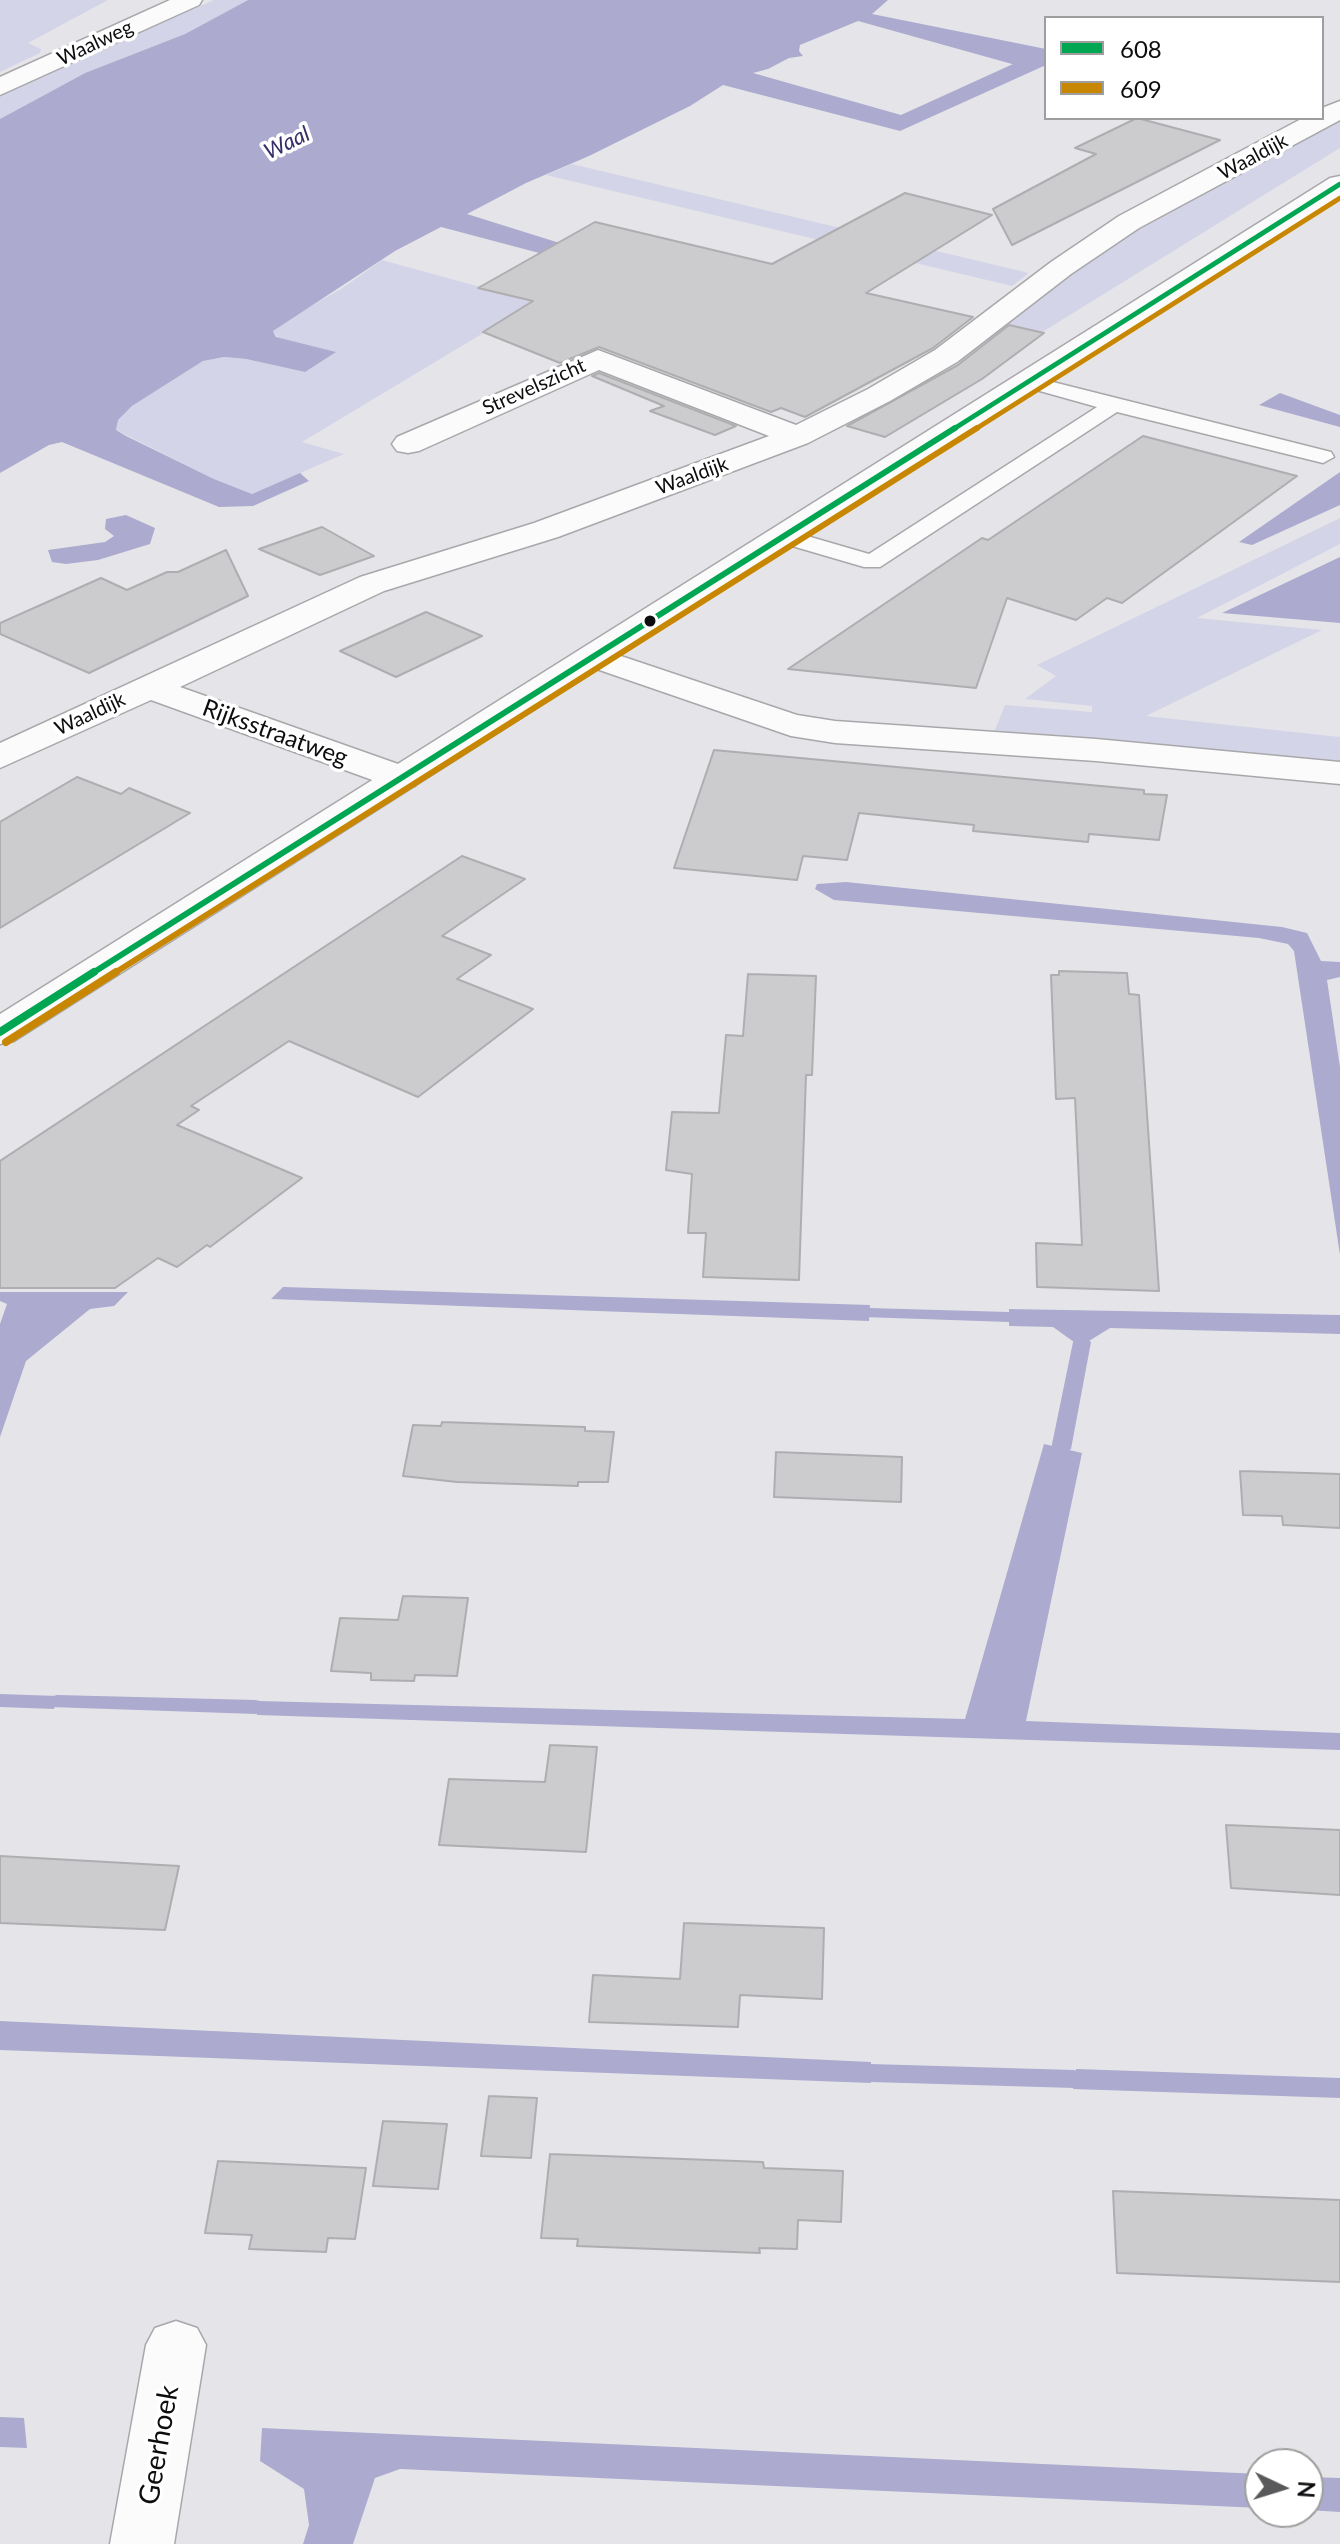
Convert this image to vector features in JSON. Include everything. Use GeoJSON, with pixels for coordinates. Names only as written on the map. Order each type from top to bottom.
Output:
{"type":"FeatureCollection","features":[{"type":"Feature","properties":{"kind":"street","name":"Waalweg"},"geometry":{"type":"LineString","coordinates":[[0,87],[190,0]]}},
{"type":"Feature","properties":{"kind":"street","name":"Waaldijk"},"geometry":{"type":"LineString","coordinates":[[0,757],[372,584],[546,530],[797,436],[879,395],[946,356],[1061,268],[1129,222],[1319,120]]}},
{"type":"Feature","properties":{"kind":"street"},"geometry":{"type":"LineString","coordinates":[[0,1032],[1340,184]]}},
{"type":"Feature","properties":{"kind":"street","name":"Strevelszicht"},"geometry":{"type":"LineString","coordinates":[[408,444],[598,359],[797,436]]}},
{"type":"Feature","properties":{"kind":"street"},"geometry":{"type":"LineString","coordinates":[[594,657],[791,725],[835,732],[1096,750],[1340,773]]}},
{"type":"Feature","properties":{"kind":"street","name":"Rijksstraatweg"},"geometry":{"type":"LineString","coordinates":[[148,687],[402,778]]}},
{"type":"Feature","properties":{"kind":"street","name":"Geerhoek"},"geometry":{"type":"LineString","coordinates":[[142,2544],[176,2345]]}},
{"type":"Feature","properties":{"kind":"lane"},"geometry":{"type":"LineString","coordinates":[[1029,382],[1323,457]]}},
{"type":"Feature","properties":{"kind":"lane"},"geometry":{"type":"LineString","coordinates":[[783,536],[872,562],[1114,405]]}},
{"type":"Feature","properties":{"kind":"shaded area"},"geometry":{"type":"Polygon","coordinates":[[[0,0],[108,0],[28,43],[41,49],[40,53],[0,72],[0,0]]]}},
{"type":"Feature","properties":{"kind":"shaded area"},"geometry":{"type":"Polygon","coordinates":[[[214,0],[248,0],[185,34],[85,73],[0,119],[0,94],[214,0]]]}},
{"type":"Feature","properties":{"kind":"shaded area"},"geometry":{"type":"Polygon","coordinates":[[[1340,114],[1340,148],[981,370],[953,360],[1065,271],[1145,222],[1340,114]]]}},
{"type":"Feature","properties":{"kind":"shaded area"},"geometry":{"type":"Polygon","coordinates":[[[572,164],[1029,273],[1012,286],[546,175],[572,164]]]}},
{"type":"Feature","properties":{"kind":"shaded area"},"geometry":{"type":"Polygon","coordinates":[[[382,260],[535,302],[302,442],[344,454],[252,494],[214,479],[116,430],[118,420],[132,406],[203,361],[224,357],[246,359],[305,372],[273,331],[382,260]]]}},
{"type":"Feature","properties":{"kind":"shaded area"},"geometry":{"type":"Polygon","coordinates":[[[1340,518],[1340,544],[1197,618],[1322,630],[1146,716],[1340,737],[1340,762],[993,735],[1005,705],[1092,712],[1092,706],[1025,699],[1056,676],[1037,665],[1340,518]]]}},
{"type":"Feature","properties":{"kind":"water","name":"Waal"},"geometry":{"type":"Polygon","coordinates":[[[248,0],[888,0],[872,14],[1044,49],[1044,66],[900,131],[723,85],[690,106],[467,214],[700,287],[690,293],[441,227],[395,251],[273,331],[276,337],[336,352],[305,372],[246,359],[224,357],[203,361],[132,406],[118,420],[116,430],[126,436],[252,494],[300,473],[309,481],[253,506],[219,507],[62,442],[49,445],[0,473],[0,119],[85,73],[185,34],[248,0]],[[858,21],[800,45],[799,51],[803,56],[789,58],[753,73],[901,115],[1013,64],[858,21]]]}},
{"type":"Feature","properties":{"kind":"water"},"geometry":{"type":"Polygon","coordinates":[[[1280,393],[1340,415],[1340,427],[1259,405],[1280,393]]]}},
{"type":"Feature","properties":{"kind":"water"},"geometry":{"type":"Polygon","coordinates":[[[1340,472],[1340,505],[1252,545],[1239,542],[1340,472]]]}},
{"type":"Feature","properties":{"kind":"water"},"geometry":{"type":"Polygon","coordinates":[[[126,515],[155,528],[150,544],[98,560],[66,564],[52,562],[48,550],[105,542],[114,536],[105,529],[106,519],[126,515]]]}},
{"type":"Feature","properties":{"kind":"water"},"geometry":{"type":"Polygon","coordinates":[[[1340,557],[1340,623],[1222,613],[1340,557]]]}},
{"type":"Feature","properties":{"kind":"water"},"geometry":{"type":"Polygon","coordinates":[[[846,882],[1282,927],[1307,933],[1321,961],[1340,962],[1340,977],[1327,980],[1340,1067],[1340,1255],[1294,951],[1288,944],[1259,938],[834,900],[815,889],[817,884],[846,882]]]}},
{"type":"Feature","properties":{"kind":"water"},"geometry":{"type":"Polygon","coordinates":[[[283,1287],[870,1305],[869,1321],[271,1299],[283,1287]]]}},
{"type":"Feature","properties":{"kind":"water"},"geometry":{"type":"Polygon","coordinates":[[[0,1292],[128,1292],[114,1306],[90,1309],[26,1361],[0,1437],[0,1324],[7,1304],[0,1301],[0,1292]]]}},
{"type":"Feature","properties":{"kind":"water"},"geometry":{"type":"Polygon","coordinates":[[[1009,1309],[1340,1315],[1340,1334],[1110,1328],[1089,1341],[1074,1342],[1053,1327],[1009,1326],[1009,1309]]]}},
{"type":"Feature","properties":{"kind":"water"},"geometry":{"type":"Polygon","coordinates":[[[1044,1444],[1082,1453],[1026,1721],[1340,1733],[1340,1750],[257,1715],[258,1701],[965,1719],[1044,1444]]]}},
{"type":"Feature","properties":{"kind":"water"},"geometry":{"type":"Polygon","coordinates":[[[0,1694],[58,1696],[54,1709],[0,1707],[0,1694]]]}},
{"type":"Feature","properties":{"kind":"water"},"geometry":{"type":"Polygon","coordinates":[[[0,2021],[871,2062],[871,2083],[0,2050],[0,2021]]]}},
{"type":"Feature","properties":{"kind":"water"},"geometry":{"type":"Polygon","coordinates":[[[1076,2069],[1340,2078],[1340,2098],[1073,2089],[1076,2069]]]}},
{"type":"Feature","properties":{"kind":"water"},"geometry":{"type":"Polygon","coordinates":[[[0,2417],[24,2418],[27,2448],[0,2447],[0,2417]]]}},
{"type":"Feature","properties":{"kind":"water"},"geometry":{"type":"Polygon","coordinates":[[[262,2428],[1244,2473],[1244,2507],[400,2469],[375,2478],[353,2544],[303,2544],[309,2525],[304,2489],[260,2461],[262,2428]]]}},
{"type":"Feature","properties":{"kind":"water"},"geometry":{"type":"Polygon","coordinates":[[[1324,2478],[1340,2478],[1340,2512],[1324,2511],[1324,2478]]]}},
{"type":"Feature","properties":{"kind":"building"},"geometry":{"type":"Polygon","coordinates":[[[1133,120],[1145,120],[1220,140],[1012,245],[993,209],[1096,154],[1075,148],[1133,120]]]}},
{"type":"Feature","properties":{"kind":"building"},"geometry":{"type":"Polygon","coordinates":[[[905,193],[992,215],[866,293],[973,317],[933,348],[805,417],[781,408],[771,412],[599,347],[560,363],[483,332],[533,301],[478,288],[595,222],[772,264],[905,193]]]}},
{"type":"Feature","properties":{"kind":"building"},"geometry":{"type":"Polygon","coordinates":[[[1009,325],[1044,333],[982,379],[885,437],[847,426],[958,365],[1009,325]]]}},
{"type":"Feature","properties":{"kind":"building"},"geometry":{"type":"Polygon","coordinates":[[[599,373],[736,426],[715,435],[650,411],[664,406],[592,376],[599,373]]]}},
{"type":"Feature","properties":{"kind":"building"},"geometry":{"type":"Polygon","coordinates":[[[1143,436],[1297,476],[1122,603],[1107,598],[1076,620],[1007,598],[976,688],[788,669],[982,538],[988,540],[1143,436]]]}},
{"type":"Feature","properties":{"kind":"building"},"geometry":{"type":"Polygon","coordinates":[[[322,527],[374,556],[320,575],[259,549],[322,527]]]}},
{"type":"Feature","properties":{"kind":"building"},"geometry":{"type":"Polygon","coordinates":[[[226,550],[248,596],[89,673],[0,634],[0,623],[101,578],[127,590],[167,572],[178,572],[226,550]]]}},
{"type":"Feature","properties":{"kind":"building"},"geometry":{"type":"Polygon","coordinates":[[[426,612],[482,636],[396,677],[340,651],[426,612]]]}},
{"type":"Feature","properties":{"kind":"building"},"geometry":{"type":"Polygon","coordinates":[[[714,750],[1144,790],[1144,794],[1167,795],[1159,840],[1089,834],[1088,842],[973,831],[974,825],[859,813],[847,860],[803,856],[797,880],[674,868],[714,750]]]}},
{"type":"Feature","properties":{"kind":"building"},"geometry":{"type":"Polygon","coordinates":[[[77,777],[121,794],[129,788],[190,813],[0,928],[0,822],[77,777]]]}},
{"type":"Feature","properties":{"kind":"building"},"geometry":{"type":"Polygon","coordinates":[[[462,856],[525,879],[442,936],[491,955],[457,979],[533,1009],[418,1097],[289,1041],[191,1106],[199,1110],[177,1125],[302,1178],[210,1247],[207,1245],[177,1267],[158,1258],[115,1288],[0,1288],[0,1161],[462,856]]]}},
{"type":"Feature","properties":{"kind":"building"},"geometry":{"type":"Polygon","coordinates":[[[1059,971],[1127,973],[1129,994],[1139,995],[1159,1291],[1037,1287],[1036,1243],[1082,1245],[1075,1098],[1056,1099],[1051,975],[1059,975],[1059,971]]]}},
{"type":"Feature","properties":{"kind":"building"},"geometry":{"type":"Polygon","coordinates":[[[748,974],[816,976],[812,1075],[806,1075],[799,1280],[703,1277],[706,1233],[688,1233],[692,1174],[666,1170],[672,1112],[719,1113],[726,1035],[743,1036],[748,974]]]}},
{"type":"Feature","properties":{"kind":"building"},"geometry":{"type":"Polygon","coordinates":[[[442,1422],[585,1427],[585,1431],[614,1432],[608,1482],[578,1482],[578,1486],[457,1482],[403,1476],[413,1425],[441,1426],[442,1422]]]}},
{"type":"Feature","properties":{"kind":"building"},"geometry":{"type":"Polygon","coordinates":[[[776,1452],[902,1457],[901,1502],[774,1497],[776,1452]]]}},
{"type":"Feature","properties":{"kind":"building"},"geometry":{"type":"Polygon","coordinates":[[[1240,1471],[1340,1474],[1340,1528],[1283,1525],[1282,1516],[1243,1515],[1240,1471]]]}},
{"type":"Feature","properties":{"kind":"building"},"geometry":{"type":"Polygon","coordinates":[[[403,1596],[468,1598],[457,1676],[415,1675],[414,1681],[371,1680],[371,1673],[331,1671],[340,1618],[398,1620],[403,1596]]]}},
{"type":"Feature","properties":{"kind":"building"},"geometry":{"type":"Polygon","coordinates":[[[550,1745],[597,1747],[586,1852],[439,1845],[449,1779],[545,1782],[550,1745]]]}},
{"type":"Feature","properties":{"kind":"building"},"geometry":{"type":"Polygon","coordinates":[[[1226,1825],[1340,1830],[1340,1895],[1231,1888],[1226,1825]]]}},
{"type":"Feature","properties":{"kind":"building"},"geometry":{"type":"Polygon","coordinates":[[[0,1856],[179,1866],[165,1930],[0,1923],[0,1856]]]}},
{"type":"Feature","properties":{"kind":"building"},"geometry":{"type":"Polygon","coordinates":[[[684,1923],[824,1928],[822,1999],[740,1995],[738,2027],[589,2022],[593,1975],[680,1979],[684,1923]]]}},
{"type":"Feature","properties":{"kind":"building"},"geometry":{"type":"Polygon","coordinates":[[[489,2096],[537,2098],[531,2158],[481,2156],[489,2096]]]}},
{"type":"Feature","properties":{"kind":"building"},"geometry":{"type":"Polygon","coordinates":[[[383,2121],[447,2124],[438,2189],[373,2186],[383,2121]]]}},
{"type":"Feature","properties":{"kind":"building"},"geometry":{"type":"Polygon","coordinates":[[[550,2154],[763,2162],[764,2168],[843,2171],[841,2222],[798,2220],[797,2249],[759,2248],[760,2253],[577,2246],[578,2239],[541,2238],[550,2154]]]}},
{"type":"Feature","properties":{"kind":"building"},"geometry":{"type":"Polygon","coordinates":[[[218,2161],[366,2168],[355,2239],[328,2238],[326,2252],[249,2249],[252,2235],[205,2233],[218,2161]]]}},
{"type":"Feature","properties":{"kind":"building"},"geometry":{"type":"Polygon","coordinates":[[[1113,2191],[1340,2200],[1340,2282],[1117,2273],[1113,2191]]]}},
{"type":"Feature","properties":{"kind":"waterway"},"geometry":{"type":"LineString","coordinates":[[869,1313],[1009,1317]]}},
{"type":"Feature","properties":{"kind":"waterway"},"geometry":{"type":"LineString","coordinates":[[1061,1449],[1082,1342]]}},
{"type":"Feature","properties":{"kind":"waterway"},"geometry":{"type":"LineString","coordinates":[[57,1702],[256,1707]]}},
{"type":"Feature","properties":{"kind":"waterway"},"geometry":{"type":"LineString","coordinates":[[871,2073],[1074,2079]]}},
{"type":"Feature","properties":{"kind":"transit line","name":"608"},"geometry":{"type":"LineString","coordinates":[[0,1032],[1340,184]]}},
{"type":"Feature","properties":{"kind":"transit line","name":"609"},"geometry":{"type":"LineString","coordinates":[[6,1042],[1340,198]]}}]}
